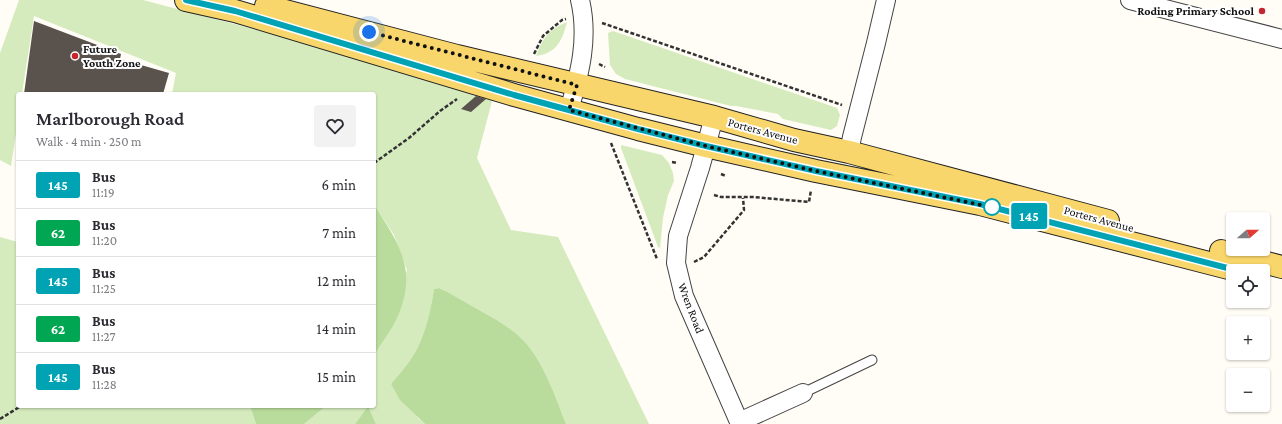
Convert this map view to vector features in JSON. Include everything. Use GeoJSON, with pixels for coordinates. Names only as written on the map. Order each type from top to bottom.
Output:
{"type":"FeatureCollection","features":[{"type":"Feature","properties":{"kind":"main road","name":"Porters Avenue"},"geometry":{"type":"LineString","coordinates":[[186,0],[235,11],[499,90],[706,146],[816,171],[980,204],[1226,267]]}},
{"type":"Feature","properties":{"kind":"main road","name":"Porters Avenue"},"geometry":{"type":"LineString","coordinates":[[242,0],[281,5],[457,56],[714,117],[794,140],[849,152],[1282,267]]}},
{"type":"Feature","properties":{"kind":"main road"},"geometry":{"type":"LineString","coordinates":[[1270,279],[1282,282]]}},
{"type":"Feature","properties":{"kind":"street"},"geometry":{"type":"LineString","coordinates":[[569,110],[577,85],[584,47],[584,17],[580,0]]}},
{"type":"Feature","properties":{"kind":"street"},"geometry":{"type":"LineString","coordinates":[[849,152],[886,0]]}},
{"type":"Feature","properties":{"kind":"street"},"geometry":{"type":"LineString","coordinates":[[1130,0],[1282,40]]}},
{"type":"Feature","properties":{"kind":"street","name":"Wren Road"},"geometry":{"type":"LineString","coordinates":[[714,117],[678,236],[676,263],[684,296],[740,423]]}},
{"type":"Feature","properties":{"kind":"street"},"geometry":{"type":"LineString","coordinates":[[740,423],[803,393]]}},
{"type":"Feature","properties":{"kind":"lane"},"geometry":{"type":"LineString","coordinates":[[803,393],[872,360]]}},
{"type":"Feature","properties":{"kind":"path"},"geometry":{"type":"LineString","coordinates":[[532,58],[543,36],[562,20],[570,18]]}},
{"type":"Feature","properties":{"kind":"path"},"geometry":{"type":"LineString","coordinates":[[602,23],[848,107]]}},
{"type":"Feature","properties":{"kind":"path"},"geometry":{"type":"LineString","coordinates":[[599,64],[605,66]]}},
{"type":"Feature","properties":{"kind":"path"},"geometry":{"type":"LineString","coordinates":[[376,163],[409,138],[440,111],[459,97]]}},
{"type":"Feature","properties":{"kind":"path"},"geometry":{"type":"LineString","coordinates":[[610,138],[658,261],[688,265],[704,257],[744,210],[743,198]]}},
{"type":"Feature","properties":{"kind":"path"},"geometry":{"type":"LineString","coordinates":[[672,162],[677,163]]}},
{"type":"Feature","properties":{"kind":"path"},"geometry":{"type":"LineString","coordinates":[[721,174],[726,176]]}},
{"type":"Feature","properties":{"kind":"path"},"geometry":{"type":"LineString","coordinates":[[714,195],[721,197],[753,197],[809,202],[812,186]]}},
{"type":"Feature","properties":{"kind":"path"},"geometry":{"type":"LineString","coordinates":[[0,419],[17,408]]}},
{"type":"Feature","properties":{"kind":"green space"},"geometry":{"type":"Polygon","coordinates":[[[19,0],[143,0],[374,61],[492,101],[477,158],[511,230],[558,237],[649,424],[566,424],[543,369],[537,358],[523,340],[499,321],[439,288],[434,289],[428,320],[417,349],[391,384],[419,419],[425,424],[376,424],[369,408],[376,408],[376,351],[407,270],[394,235],[376,208],[376,92],[172,92],[176,73],[34,16],[22,92],[16,92],[16,133],[11,166],[0,160],[0,53],[19,0]]]}},
{"type":"Feature","properties":{"kind":"green space"},"geometry":{"type":"Polygon","coordinates":[[[567,22],[558,45],[549,52],[536,56],[547,35],[555,28],[567,22]]]}},
{"type":"Feature","properties":{"kind":"green space"},"geometry":{"type":"Polygon","coordinates":[[[613,31],[837,108],[840,115],[837,126],[831,130],[783,119],[778,114],[731,106],[625,79],[616,74],[610,65],[608,33],[613,31]]]}},
{"type":"Feature","properties":{"kind":"green space"},"geometry":{"type":"Polygon","coordinates":[[[621,145],[662,155],[669,163],[673,173],[674,181],[668,195],[663,218],[660,248],[658,247],[621,145]]]}},
{"type":"Feature","properties":{"kind":"green space"},"geometry":{"type":"Polygon","coordinates":[[[376,208],[399,248],[404,261],[406,275],[406,289],[402,305],[393,326],[376,352],[376,208]]]}},
{"type":"Feature","properties":{"kind":"green space"},"geometry":{"type":"Polygon","coordinates":[[[0,237],[16,241],[16,408],[251,408],[256,424],[0,424],[0,237]]]}},
{"type":"Feature","properties":{"kind":"green space"},"geometry":{"type":"Polygon","coordinates":[[[439,288],[499,321],[523,340],[537,358],[543,369],[566,424],[425,424],[400,400],[391,384],[417,349],[428,320],[434,289],[439,288]]]}},
{"type":"Feature","properties":{"kind":"green space"},"geometry":{"type":"Polygon","coordinates":[[[251,408],[324,408],[304,424],[256,424],[251,408]]]}},
{"type":"Feature","properties":{"kind":"green space"},"geometry":{"type":"Polygon","coordinates":[[[324,408],[367,408],[355,424],[304,424],[324,408]]]}},
{"type":"Feature","properties":{"kind":"green space"},"geometry":{"type":"Polygon","coordinates":[[[367,408],[369,408],[376,424],[355,424],[367,408]]]}},
{"type":"Feature","properties":{"kind":"building","name":"Future Youth Zone"},"geometry":{"type":"Polygon","coordinates":[[[34,21],[121,54],[120,59],[169,73],[164,92],[24,92],[34,21]]]}},
{"type":"Feature","properties":{"kind":"building"},"geometry":{"type":"Polygon","coordinates":[[[476,96],[486,99],[471,112],[461,109],[476,96]]]}},
{"type":"Feature","properties":{"kind":"bus line","name":"145"},"geometry":{"type":"LineString","coordinates":[[186,0],[235,11],[514,95],[638,129],[816,171],[980,204],[1226,268]]}},
{"type":"Feature","properties":{"kind":"place","name":"Roding Primary School"},"geometry":{"type":"Point","coordinates":[1262,11]}},
{"type":"Feature","properties":{"kind":"place","name":"Future Youth Zone"},"geometry":{"type":"Point","coordinates":[75,56]}},
{"type":"Feature","properties":{"kind":"route"},"geometry":{"type":"LineString","coordinates":[[369,32],[457,56],[577,85],[569,110],[706,146],[816,171],[996,208],[992,207]]}}]}
